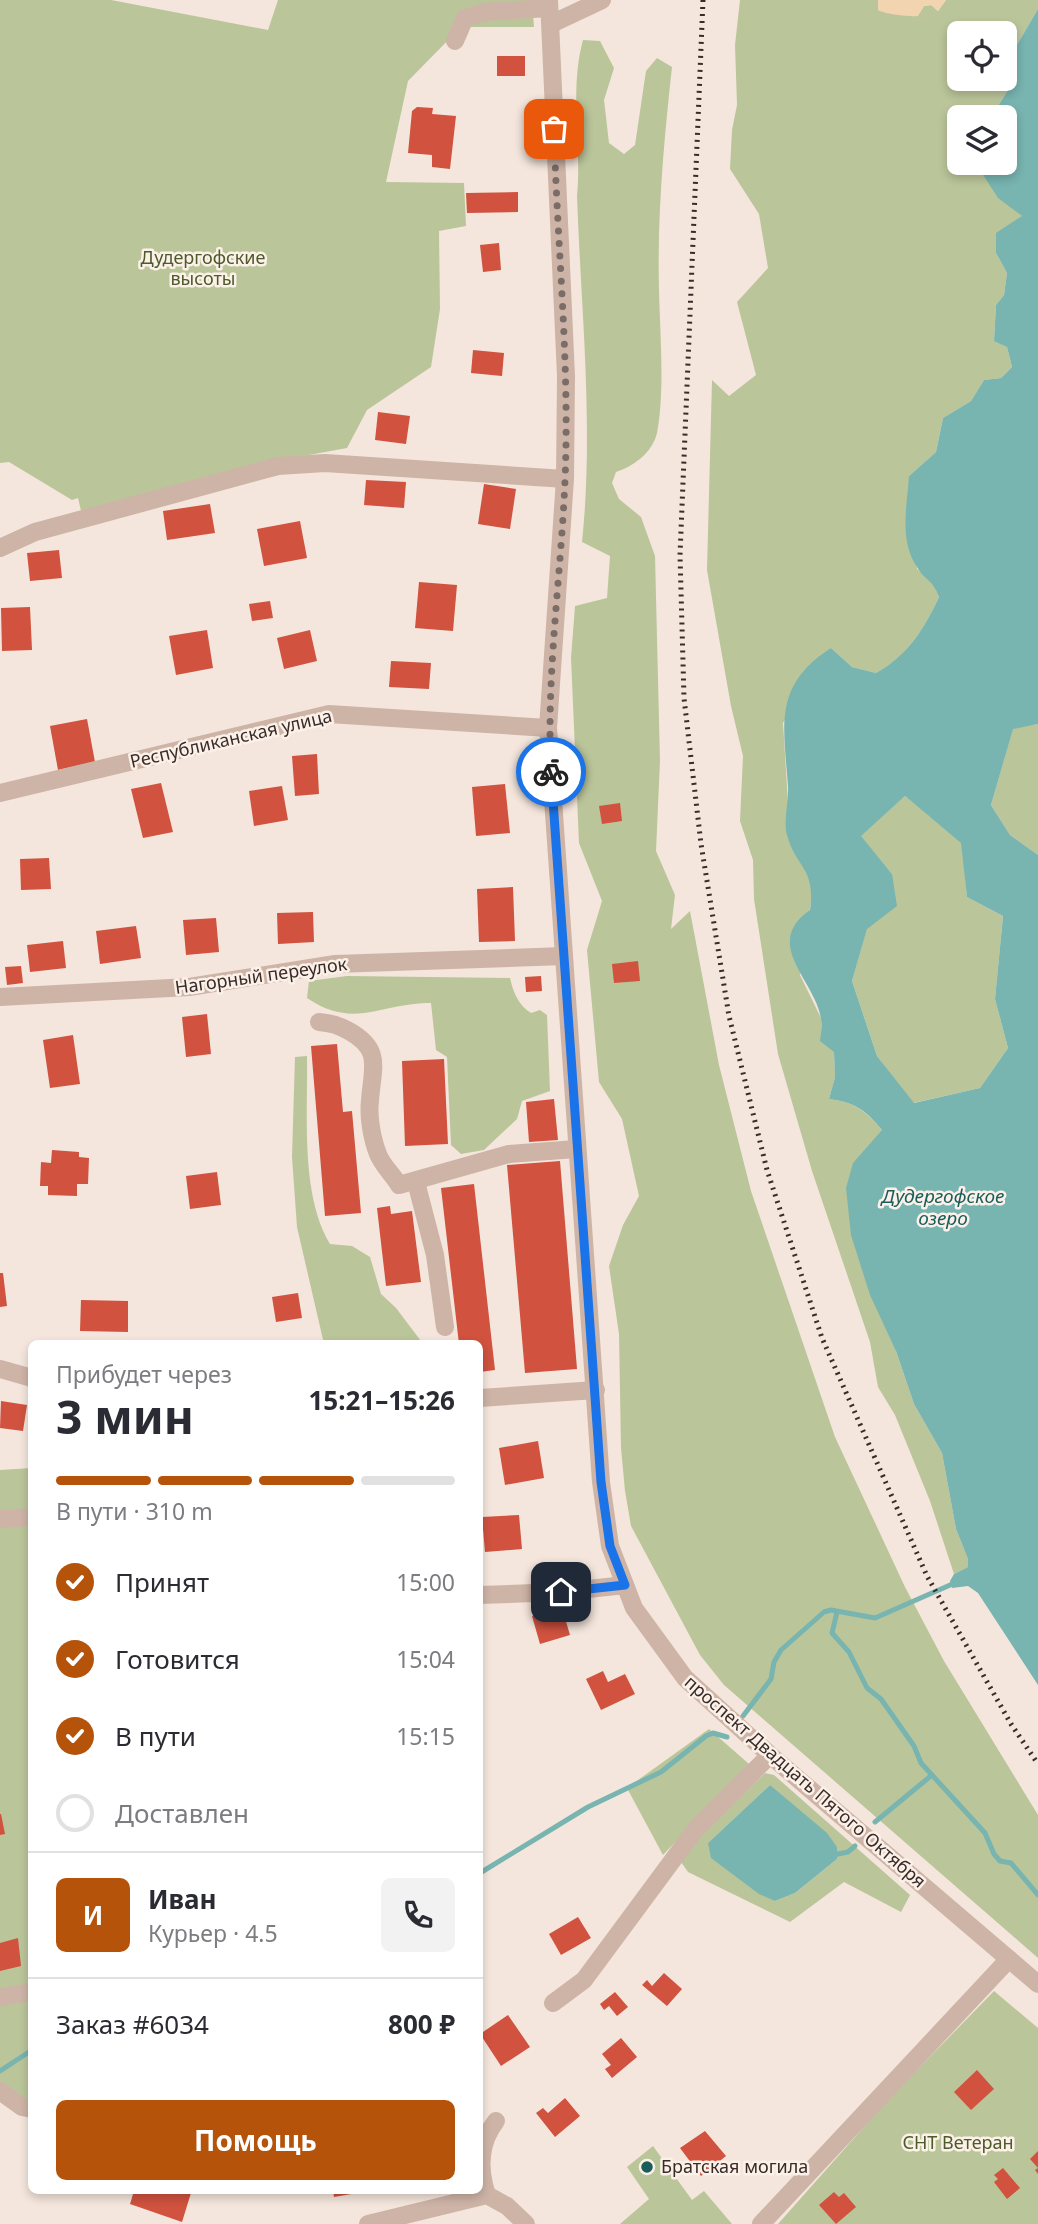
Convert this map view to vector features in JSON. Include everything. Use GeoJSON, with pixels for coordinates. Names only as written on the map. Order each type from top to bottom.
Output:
{"type":"FeatureCollection","features":[{"type":"Feature","properties":{"kind":"street"},"geometry":{"type":"LineString","coordinates":[[455,41],[465,18],[485,12],[550,11],[602,0]]}},
{"type":"Feature","properties":{"kind":"street","name":"проспект Двадцать Пятого Октября"},"geometry":{"type":"LineString","coordinates":[[550,11],[566,376],[565,479],[548,728],[601,1482],[610,1546],[634,1608],[685,1678],[770,1755],[1038,1984]]}},
{"type":"Feature","properties":{"kind":"street"},"geometry":{"type":"LineString","coordinates":[[0,548],[35,532],[278,466],[325,463],[565,479]]}},
{"type":"Feature","properties":{"kind":"street","name":"Республиканская улица"},"geometry":{"type":"LineString","coordinates":[[0,793],[329,713],[548,728]]}},
{"type":"Feature","properties":{"kind":"street","name":"Нагорный переулок"},"geometry":{"type":"LineString","coordinates":[[0,997],[189,988],[335,964],[564,957]]}},
{"type":"Feature","properties":{"kind":"street"},"geometry":{"type":"LineString","coordinates":[[319,1022],[333,1023],[365,1040],[372,1054],[374,1071],[369,1103],[378,1156],[400,1185],[509,1154],[576,1149]]}},
{"type":"Feature","properties":{"kind":"street"},"geometry":{"type":"LineString","coordinates":[[416,1182],[435,1255],[446,1327]]}},
{"type":"Feature","properties":{"kind":"street"},"geometry":{"type":"LineString","coordinates":[[0,1369],[28,1377]]}},
{"type":"Feature","properties":{"kind":"street"},"geometry":{"type":"LineString","coordinates":[[483,1398],[596,1390]]}},
{"type":"Feature","properties":{"kind":"street"},"geometry":{"type":"LineString","coordinates":[[0,1519],[28,1517]]}},
{"type":"Feature","properties":{"kind":"street"},"geometry":{"type":"LineString","coordinates":[[483,1594],[561,1592],[625,1585]]}},
{"type":"Feature","properties":{"kind":"street"},"geometry":{"type":"LineString","coordinates":[[553,2003],[584,1980],[695,1830],[770,1755]]}},
{"type":"Feature","properties":{"kind":"street"},"geometry":{"type":"LineString","coordinates":[[761,2224],[1009,1959]]}},
{"type":"Feature","properties":{"kind":"street"},"geometry":{"type":"LineString","coordinates":[[0,1997],[28,1993]]}},
{"type":"Feature","properties":{"kind":"street"},"geometry":{"type":"LineString","coordinates":[[0,2091],[22,2107],[28,2108]]}},
{"type":"Feature","properties":{"kind":"street"},"geometry":{"type":"LineString","coordinates":[[483,2146],[485,2135],[496,2121]]}},
{"type":"Feature","properties":{"kind":"street"},"geometry":{"type":"LineString","coordinates":[[483,2170],[487,2195]]}},
{"type":"Feature","properties":{"kind":"street"},"geometry":{"type":"LineString","coordinates":[[368,2224],[487,2195],[507,2206],[526,2224]]}},
{"type":"Feature","properties":{"kind":"green space","name":"Дудергофские высоты"},"geometry":{"type":"Polygon","coordinates":[[[0,0],[111,0],[268,30],[278,0],[532,0],[534,27],[461,27],[408,81],[386,182],[464,183],[466,226],[439,231],[440,309],[431,367],[367,410],[347,448],[271,462],[82,515],[78,498],[72,500],[9,462],[0,463],[0,0]]]}},
{"type":"Feature","properties":{"kind":"green space"},"geometry":{"type":"Polygon","coordinates":[[[740,0],[878,0],[878,10],[918,15],[924,6],[931,5],[938,11],[946,0],[1038,0],[1038,9],[1017,45],[1017,21],[947,21],[947,91],[1007,91],[999,105],[947,105],[947,175],[985,175],[1022,216],[996,253],[1007,273],[1004,295],[996,305],[994,340],[1007,347],[1012,367],[1001,378],[984,380],[971,401],[943,418],[936,452],[909,476],[917,569],[932,580],[939,597],[914,640],[897,658],[876,673],[852,667],[831,648],[783,723],[788,802],[802,863],[813,888],[800,975],[821,1018],[821,1041],[834,1051],[835,1077],[829,1099],[859,1108],[882,1130],[896,1351],[914,1404],[942,1453],[956,1529],[968,1559],[968,1567],[954,1574],[930,1501],[895,1415],[878,1387],[870,1342],[812,1171],[778,1054],[754,899],[753,860],[740,821],[743,756],[731,706],[707,570],[712,380],[729,396],[756,375],[737,302],[768,268],[759,214],[730,169],[732,130],[737,105],[735,45],[740,0]]]}},
{"type":"Feature","properties":{"kind":"green space"},"geometry":{"type":"Polygon","coordinates":[[[583,40],[600,41],[614,68],[604,100],[609,143],[624,154],[635,145],[646,71],[657,58],[672,67],[660,206],[661,399],[657,433],[647,453],[616,472],[612,483],[619,499],[641,517],[655,556],[660,761],[656,851],[675,895],[671,929],[690,911],[719,1065],[751,1191],[835,1437],[905,1587],[944,1661],[1038,1815],[1038,1958],[724,1685],[700,1655],[631,1526],[621,1448],[619,1334],[609,1266],[623,1225],[639,1196],[622,1119],[599,1082],[587,950],[602,901],[579,843],[571,658],[575,606],[607,598],[610,556],[582,542],[587,413],[577,196],[576,98],[583,40]]]}},
{"type":"Feature","properties":{"kind":"green space"},"geometry":{"type":"Polygon","coordinates":[[[1038,724],[1038,855],[1010,835],[991,805],[1013,728],[1038,724]]]}},
{"type":"Feature","properties":{"kind":"green space"},"geometry":{"type":"Polygon","coordinates":[[[905,796],[962,843],[967,897],[1003,916],[995,999],[1008,1048],[980,1088],[913,1103],[877,1056],[852,981],[867,928],[892,874],[860,836],[905,796]]]}},
{"type":"Feature","properties":{"kind":"green space"},"geometry":{"type":"Polygon","coordinates":[[[347,976],[510,978],[523,1007],[531,1013],[540,1010],[547,1015],[550,1091],[522,1101],[517,1119],[484,1150],[461,1154],[451,1145],[447,1057],[436,1050],[431,1003],[353,1014],[324,1007],[307,998],[309,981],[347,976]]]}},
{"type":"Feature","properties":{"kind":"green space"},"geometry":{"type":"Polygon","coordinates":[[[307,1056],[308,1153],[314,1202],[320,1224],[330,1244],[352,1246],[370,1257],[381,1294],[396,1308],[420,1340],[323,1340],[297,1227],[292,1157],[295,1057],[307,1056]]]}},
{"type":"Feature","properties":{"kind":"green space"},"geometry":{"type":"Polygon","coordinates":[[[28,1468],[28,2110],[0,2096],[0,1470],[28,1468]]]}},
{"type":"Feature","properties":{"kind":"green space"},"geometry":{"type":"Polygon","coordinates":[[[709,1729],[749,1764],[663,1855],[627,1788],[709,1729]]]}},
{"type":"Feature","properties":{"kind":"green space"},"geometry":{"type":"Polygon","coordinates":[[[765,1773],[774,1775],[910,1895],[901,1912],[844,1882],[790,1922],[688,1872],[681,1862],[702,1833],[765,1773]],[[770,1785],[708,1843],[775,1901],[795,1893],[837,1859],[837,1847],[770,1785]]]}},
{"type":"Feature","properties":{"kind":"green space","name":"СНТ Ветеран"},"geometry":{"type":"Polygon","coordinates":[[[994,1991],[1038,2028],[1038,2224],[778,2224],[886,2102],[994,1991]]]}},
{"type":"Feature","properties":{"kind":"green space"},"geometry":{"type":"Polygon","coordinates":[[[653,2146],[692,2200],[704,2191],[732,2224],[620,2224],[649,2199],[627,2167],[653,2146]]]}},
{"type":"Feature","properties":{"kind":"sand"},"geometry":{"type":"Polygon","coordinates":[[[878,0],[946,0],[938,11],[931,5],[924,6],[918,16],[915,16],[878,10],[878,0]]]}},
{"type":"Feature","properties":{"kind":"water","name":"Дудергофское озеро"},"geometry":{"type":"Polygon","coordinates":[[[1038,9],[1038,724],[1013,729],[991,805],[1010,835],[1038,855],[1038,1685],[978,1593],[968,1586],[952,1588],[950,1581],[954,1574],[968,1567],[968,1559],[956,1529],[942,1453],[914,1404],[896,1351],[870,1295],[851,1235],[846,1188],[853,1163],[882,1130],[859,1108],[829,1099],[835,1077],[834,1052],[820,1041],[821,1022],[817,1005],[795,963],[791,949],[790,936],[796,923],[810,910],[811,896],[808,877],[791,846],[786,824],[788,793],[784,726],[790,693],[812,662],[831,648],[852,667],[876,673],[897,658],[921,630],[939,597],[934,586],[917,567],[908,546],[906,523],[909,476],[936,452],[943,418],[971,401],[984,380],[1001,378],[1012,367],[1007,347],[994,341],[996,305],[1004,295],[1007,273],[996,253],[996,233],[1022,216],[998,198],[983,175],[1017,175],[1017,105],[999,105],[1007,91],[1017,91],[1017,45],[1038,9]],[[905,796],[861,836],[892,874],[897,906],[867,929],[852,981],[877,1056],[914,1103],[980,1088],[1008,1048],[995,999],[1003,916],[967,897],[961,843],[905,796]]]}},
{"type":"Feature","properties":{"kind":"water"},"geometry":{"type":"Polygon","coordinates":[[[770,1785],[827,1833],[837,1847],[837,1859],[795,1893],[775,1901],[759,1894],[711,1858],[708,1843],[770,1785]]]}},
{"type":"Feature","properties":{"kind":"building"},"geometry":{"type":"Polygon","coordinates":[[[497,56],[525,56],[525,76],[497,76],[497,56]]]}},
{"type":"Feature","properties":{"kind":"building"},"geometry":{"type":"Polygon","coordinates":[[[417,107],[433,108],[432,114],[456,116],[450,169],[432,167],[432,155],[408,153],[412,111],[417,107]]]}},
{"type":"Feature","properties":{"kind":"building"},"geometry":{"type":"Polygon","coordinates":[[[518,192],[518,212],[467,213],[466,193],[518,192]]]}},
{"type":"Feature","properties":{"kind":"building"},"geometry":{"type":"Polygon","coordinates":[[[499,243],[501,270],[483,272],[480,245],[499,243]]]}},
{"type":"Feature","properties":{"kind":"building"},"geometry":{"type":"Polygon","coordinates":[[[473,350],[504,353],[502,376],[471,373],[473,350]]]}},
{"type":"Feature","properties":{"kind":"building"},"geometry":{"type":"Polygon","coordinates":[[[378,412],[410,416],[406,444],[375,440],[378,412]]]}},
{"type":"Feature","properties":{"kind":"building"},"geometry":{"type":"Polygon","coordinates":[[[366,480],[406,482],[404,508],[364,505],[366,480]]]}},
{"type":"Feature","properties":{"kind":"building"},"geometry":{"type":"Polygon","coordinates":[[[484,484],[516,489],[510,529],[478,524],[484,484]]]}},
{"type":"Feature","properties":{"kind":"building"},"geometry":{"type":"Polygon","coordinates":[[[210,504],[215,533],[167,540],[163,511],[210,504]]]}},
{"type":"Feature","properties":{"kind":"building"},"geometry":{"type":"Polygon","coordinates":[[[300,521],[307,558],[264,566],[257,529],[300,521]]]}},
{"type":"Feature","properties":{"kind":"building"},"geometry":{"type":"Polygon","coordinates":[[[59,550],[62,578],[30,581],[27,553],[59,550]]]}},
{"type":"Feature","properties":{"kind":"building"},"geometry":{"type":"Polygon","coordinates":[[[419,582],[457,585],[453,631],[415,628],[419,582]]]}},
{"type":"Feature","properties":{"kind":"building"},"geometry":{"type":"Polygon","coordinates":[[[270,601],[273,618],[252,621],[249,604],[270,601]]]}},
{"type":"Feature","properties":{"kind":"building"},"geometry":{"type":"Polygon","coordinates":[[[30,607],[32,650],[2,651],[1,608],[30,607]]]}},
{"type":"Feature","properties":{"kind":"building"},"geometry":{"type":"Polygon","coordinates":[[[207,630],[213,668],[176,675],[169,636],[207,630]]]}},
{"type":"Feature","properties":{"kind":"building"},"geometry":{"type":"Polygon","coordinates":[[[310,630],[317,661],[284,669],[277,638],[310,630]]]}},
{"type":"Feature","properties":{"kind":"building"},"geometry":{"type":"Polygon","coordinates":[[[391,661],[431,663],[429,689],[389,687],[391,661]]]}},
{"type":"Feature","properties":{"kind":"building"},"geometry":{"type":"Polygon","coordinates":[[[87,719],[95,762],[58,770],[50,726],[87,719]]]}},
{"type":"Feature","properties":{"kind":"building"},"geometry":{"type":"Polygon","coordinates":[[[317,754],[319,794],[295,796],[292,756],[317,754]]]}},
{"type":"Feature","properties":{"kind":"building"},"geometry":{"type":"Polygon","coordinates":[[[161,783],[173,832],[143,838],[131,789],[161,783]]]}},
{"type":"Feature","properties":{"kind":"building"},"geometry":{"type":"Polygon","coordinates":[[[505,784],[510,833],[476,836],[472,787],[505,784]]]}},
{"type":"Feature","properties":{"kind":"building"},"geometry":{"type":"Polygon","coordinates":[[[282,786],[288,820],[254,826],[249,791],[282,786]]]}},
{"type":"Feature","properties":{"kind":"building"},"geometry":{"type":"Polygon","coordinates":[[[620,803],[622,821],[602,824],[599,806],[620,803]]]}},
{"type":"Feature","properties":{"kind":"building"},"geometry":{"type":"Polygon","coordinates":[[[49,858],[51,889],[21,890],[20,859],[49,858]]]}},
{"type":"Feature","properties":{"kind":"building"},"geometry":{"type":"Polygon","coordinates":[[[513,887],[515,941],[479,942],[477,889],[513,887]]]}},
{"type":"Feature","properties":{"kind":"building"},"geometry":{"type":"Polygon","coordinates":[[[313,912],[314,942],[278,944],[277,913],[313,912]]]}},
{"type":"Feature","properties":{"kind":"building"},"geometry":{"type":"Polygon","coordinates":[[[216,918],[219,952],[186,955],[183,920],[216,918]]]}},
{"type":"Feature","properties":{"kind":"building"},"geometry":{"type":"Polygon","coordinates":[[[136,926],[141,958],[100,964],[96,931],[136,926]]]}},
{"type":"Feature","properties":{"kind":"building"},"geometry":{"type":"Polygon","coordinates":[[[63,941],[66,968],[30,972],[27,945],[63,941]]]}},
{"type":"Feature","properties":{"kind":"building"},"geometry":{"type":"Polygon","coordinates":[[[638,961],[640,981],[614,983],[612,964],[638,961]]]}},
{"type":"Feature","properties":{"kind":"building"},"geometry":{"type":"Polygon","coordinates":[[[21,966],[23,983],[7,985],[5,967],[21,966]]]}},
{"type":"Feature","properties":{"kind":"building"},"geometry":{"type":"Polygon","coordinates":[[[541,976],[542,991],[526,992],[525,977],[541,976]]]}},
{"type":"Feature","properties":{"kind":"building"},"geometry":{"type":"Polygon","coordinates":[[[207,1014],[211,1054],[186,1057],[182,1017],[207,1014]]]}},
{"type":"Feature","properties":{"kind":"building"},"geometry":{"type":"Polygon","coordinates":[[[73,1035],[80,1084],[50,1088],[43,1040],[73,1035]]]}},
{"type":"Feature","properties":{"kind":"building"},"geometry":{"type":"Polygon","coordinates":[[[337,1044],[343,1112],[352,1111],[361,1213],[325,1216],[311,1046],[337,1044]]]}},
{"type":"Feature","properties":{"kind":"building"},"geometry":{"type":"Polygon","coordinates":[[[444,1059],[448,1144],[405,1146],[402,1061],[444,1059]]]}},
{"type":"Feature","properties":{"kind":"building"},"geometry":{"type":"Polygon","coordinates":[[[554,1099],[558,1140],[529,1142],[526,1102],[554,1099]]]}},
{"type":"Feature","properties":{"kind":"building"},"geometry":{"type":"Polygon","coordinates":[[[52,1150],[79,1152],[79,1157],[89,1158],[88,1184],[77,1184],[77,1196],[48,1195],[48,1186],[40,1186],[41,1162],[51,1163],[52,1150]]]}},
{"type":"Feature","properties":{"kind":"building"},"geometry":{"type":"Polygon","coordinates":[[[560,1161],[577,1369],[525,1373],[507,1165],[560,1161]]]}},
{"type":"Feature","properties":{"kind":"building"},"geometry":{"type":"Polygon","coordinates":[[[217,1172],[221,1205],[190,1209],[186,1176],[217,1172]]]}},
{"type":"Feature","properties":{"kind":"building"},"geometry":{"type":"Polygon","coordinates":[[[474,1184],[495,1370],[483,1372],[483,1340],[459,1340],[441,1188],[474,1184]]]}},
{"type":"Feature","properties":{"kind":"building"},"geometry":{"type":"Polygon","coordinates":[[[390,1206],[391,1214],[412,1211],[421,1282],[386,1286],[377,1208],[390,1206]]]}},
{"type":"Feature","properties":{"kind":"building"},"geometry":{"type":"Polygon","coordinates":[[[0,1273],[3,1273],[7,1306],[0,1307],[0,1273]]]}},
{"type":"Feature","properties":{"kind":"building"},"geometry":{"type":"Polygon","coordinates":[[[298,1293],[302,1318],[276,1322],[272,1297],[298,1293]]]}},
{"type":"Feature","properties":{"kind":"building"},"geometry":{"type":"Polygon","coordinates":[[[81,1300],[128,1301],[128,1332],[80,1331],[81,1300]]]}},
{"type":"Feature","properties":{"kind":"building"},"geometry":{"type":"Polygon","coordinates":[[[1,1401],[27,1405],[23,1431],[0,1428],[1,1401]]]}},
{"type":"Feature","properties":{"kind":"building"},"geometry":{"type":"Polygon","coordinates":[[[538,1441],[544,1478],[505,1485],[499,1448],[538,1441]]]}},
{"type":"Feature","properties":{"kind":"building"},"geometry":{"type":"Polygon","coordinates":[[[519,1515],[522,1549],[485,1552],[483,1517],[519,1515]]]}},
{"type":"Feature","properties":{"kind":"building"},"geometry":{"type":"Polygon","coordinates":[[[562,1608],[570,1635],[540,1644],[532,1616],[562,1608]]]}},
{"type":"Feature","properties":{"kind":"building"},"geometry":{"type":"Polygon","coordinates":[[[603,1671],[608,1682],[625,1674],[635,1694],[601,1710],[586,1679],[603,1671]]]}},
{"type":"Feature","properties":{"kind":"building"},"geometry":{"type":"Polygon","coordinates":[[[0,1814],[5,1834],[0,1835],[0,1814]]]}},
{"type":"Feature","properties":{"kind":"building"},"geometry":{"type":"Polygon","coordinates":[[[578,1917],[591,1938],[561,1955],[549,1934],[578,1917]]]}},
{"type":"Feature","properties":{"kind":"building"},"geometry":{"type":"Polygon","coordinates":[[[18,1938],[21,1966],[0,1971],[0,1943],[18,1938]]]}},
{"type":"Feature","properties":{"kind":"building"},"geometry":{"type":"Polygon","coordinates":[[[664,1973],[682,1989],[667,2006],[642,1985],[647,1980],[652,1986],[664,1973]]]}},
{"type":"Feature","properties":{"kind":"building"},"geometry":{"type":"Polygon","coordinates":[[[615,1992],[628,2007],[617,2016],[609,2006],[604,2010],[600,2004],[615,1992]]]}},
{"type":"Feature","properties":{"kind":"building"},"geometry":{"type":"Polygon","coordinates":[[[508,2015],[530,2047],[501,2066],[483,2039],[483,2032],[508,2015]]]}},
{"type":"Feature","properties":{"kind":"building"},"geometry":{"type":"Polygon","coordinates":[[[621,2038],[637,2057],[612,2078],[605,2069],[611,2065],[602,2054],[621,2038]]]}},
{"type":"Feature","properties":{"kind":"building"},"geometry":{"type":"Polygon","coordinates":[[[977,2070],[994,2089],[971,2110],[954,2092],[977,2070]]]}},
{"type":"Feature","properties":{"kind":"building"},"geometry":{"type":"Polygon","coordinates":[[[565,2098],[580,2116],[555,2137],[536,2113],[543,2108],[548,2113],[565,2098]]]}},
{"type":"Feature","properties":{"kind":"building"},"geometry":{"type":"Polygon","coordinates":[[[705,2131],[726,2156],[701,2176],[680,2148],[705,2131]]]}},
{"type":"Feature","properties":{"kind":"building"},"geometry":{"type":"Polygon","coordinates":[[[1038,2151],[1038,2168],[1030,2159],[1038,2151]]]}},
{"type":"Feature","properties":{"kind":"building"},"geometry":{"type":"Polygon","coordinates":[[[1003,2168],[1020,2188],[1007,2199],[994,2182],[998,2179],[994,2175],[1003,2168]]]}},
{"type":"Feature","properties":{"kind":"building"},"geometry":{"type":"Polygon","coordinates":[[[834,2192],[839,2197],[844,2193],[856,2207],[836,2224],[819,2205],[834,2192]]]}},
{"type":"Feature","properties":{"kind":"building"},"geometry":{"type":"Polygon","coordinates":[[[133,2194],[191,2194],[182,2222],[130,2204],[133,2194]]]}},
{"type":"Feature","properties":{"kind":"waterway"},"geometry":{"type":"LineString","coordinates":[[743,1716],[771,1679],[774,1662],[781,1650],[824,1612],[831,1610],[875,1618],[957,1582]]}},
{"type":"Feature","properties":{"kind":"waterway"},"geometry":{"type":"LineString","coordinates":[[837,1612],[832,1633],[849,1652],[867,1688],[881,1699],[914,1746],[921,1763],[985,1833],[994,1854],[1000,1861],[1011,1863],[1038,1895]]}},
{"type":"Feature","properties":{"kind":"waterway"},"geometry":{"type":"LineString","coordinates":[[483,1871],[588,1807],[661,1772],[706,1736],[713,1733],[727,1737]]}},
{"type":"Feature","properties":{"kind":"waterway"},"geometry":{"type":"LineString","coordinates":[[875,1822],[932,1775]]}},
{"type":"Feature","properties":{"kind":"waterway"},"geometry":{"type":"LineString","coordinates":[[833,1855],[848,1852],[855,1846]]}},
{"type":"Feature","properties":{"kind":"waterway"},"geometry":{"type":"LineString","coordinates":[[0,2071],[28,2053]]}},
{"type":"Feature","properties":{"kind":"railway"},"geometry":{"type":"LineString","coordinates":[[703,0],[680,555],[684,698],[701,844],[729,1016],[767,1170],[822,1338],[927,1576],[1011,1724],[1038,1764]]}},
{"type":"Feature","properties":{"kind":"way so far"},"geometry":{"type":"LineString","coordinates":[[551,772],[548,728],[565,479],[566,376],[556,214],[554,129]]}},
{"type":"Feature","properties":{"kind":"place","name":"Братская могила"},"geometry":{"type":"Point","coordinates":[647,2167]}},
{"type":"Feature","properties":{"kind":"route"},"geometry":{"type":"LineString","coordinates":[[551,772],[601,1482],[610,1546],[625,1585],[561,1592]]}}]}
